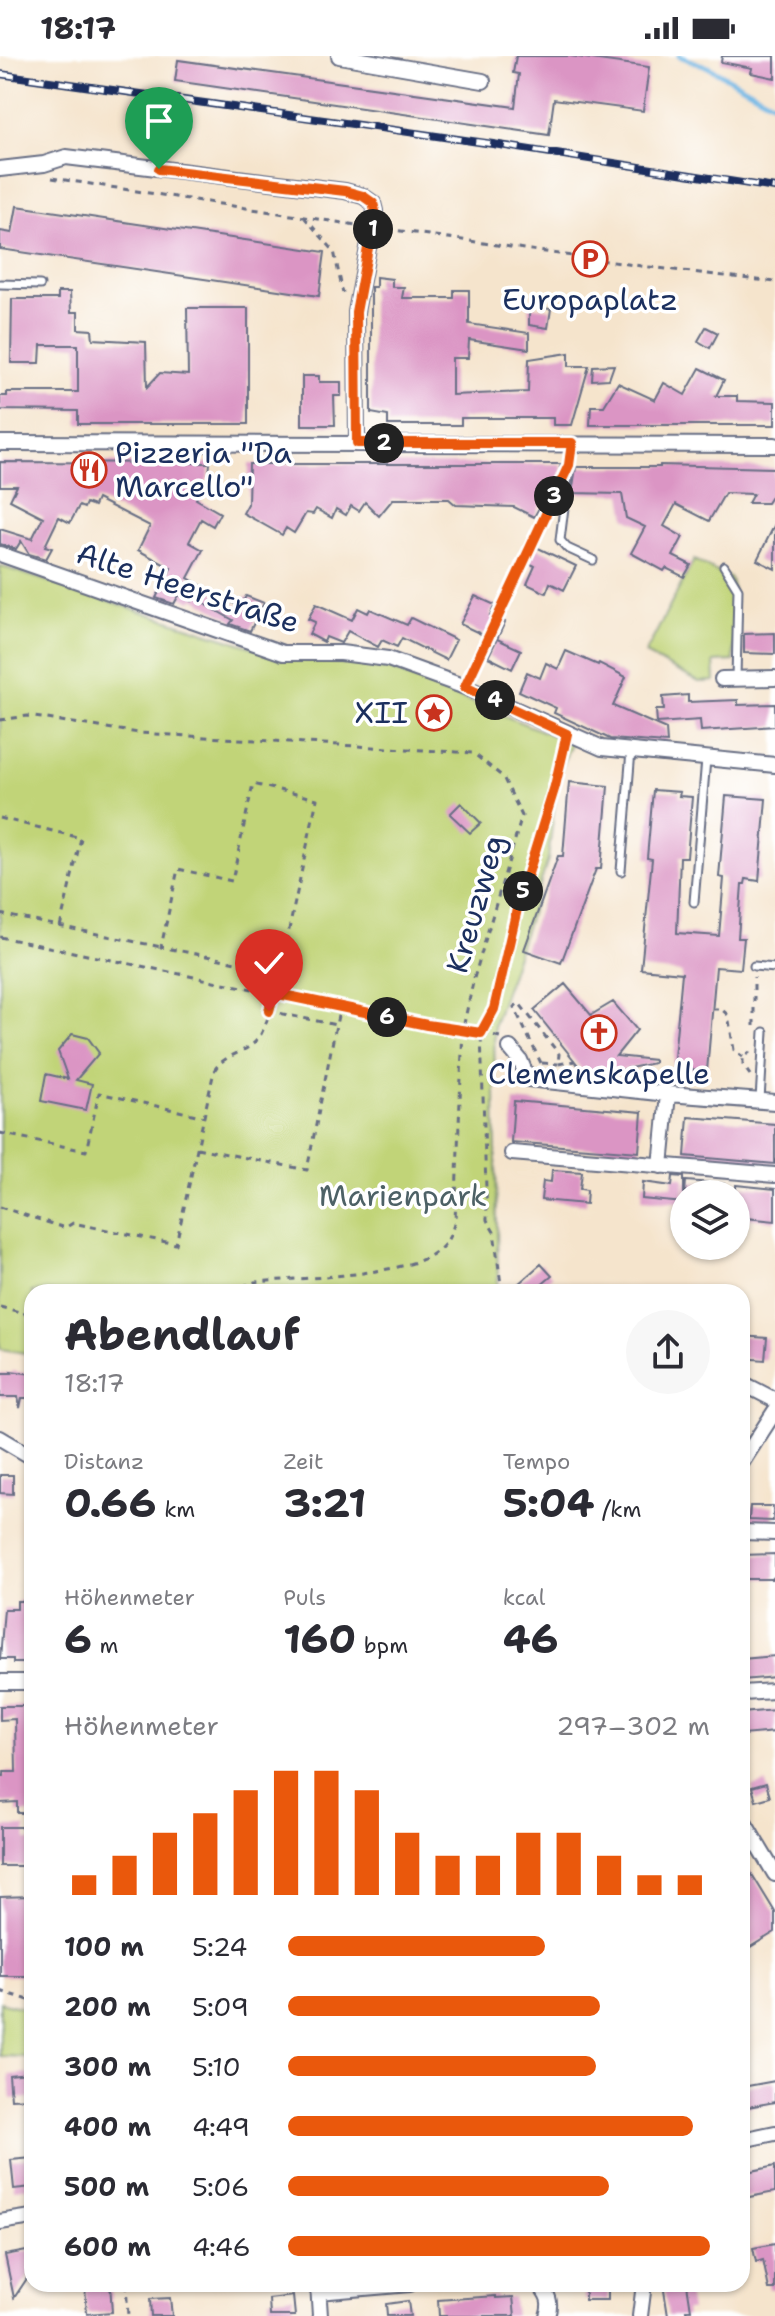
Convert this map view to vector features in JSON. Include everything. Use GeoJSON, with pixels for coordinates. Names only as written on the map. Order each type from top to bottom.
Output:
{"type":"FeatureCollection","features":[{"type":"Feature","properties":{"kind":"street"},"geometry":{"type":"LineString","coordinates":[[339,56],[483,81]]}},
{"type":"Feature","properties":{"kind":"street"},"geometry":{"type":"LineString","coordinates":[[0,169],[44,164],[66,157],[345,191],[363,196],[373,203],[375,211],[369,253],[362,271],[356,312],[357,443]]}},
{"type":"Feature","properties":{"kind":"street"},"geometry":{"type":"LineString","coordinates":[[0,443],[775,445]]}},
{"type":"Feature","properties":{"kind":"street","name":"Alte Heerstraße"},"geometry":{"type":"LineString","coordinates":[[0,554],[283,653],[341,653],[388,659],[465,687],[602,748],[775,765]]}},
{"type":"Feature","properties":{"kind":"street"},"geometry":{"type":"LineString","coordinates":[[729,679],[775,678]]}},
{"type":"Feature","properties":{"kind":"street"},"geometry":{"type":"LineString","coordinates":[[510,1048],[520,1060],[528,1079],[668,1094],[762,1100]]}},
{"type":"Feature","properties":{"kind":"street"},"geometry":{"type":"LineString","coordinates":[[661,1166],[668,1094]]}},
{"type":"Feature","properties":{"kind":"street"},"geometry":{"type":"LineString","coordinates":[[512,1153],[775,1175]]}},
{"type":"Feature","properties":{"kind":"street"},"geometry":{"type":"LineString","coordinates":[[750,1387],[775,1400]]}},
{"type":"Feature","properties":{"kind":"street"},"geometry":{"type":"LineString","coordinates":[[750,1450],[775,1411]]}},
{"type":"Feature","properties":{"kind":"street"},"geometry":{"type":"LineString","coordinates":[[0,1438],[24,1452]]}},
{"type":"Feature","properties":{"kind":"street"},"geometry":{"type":"LineString","coordinates":[[750,1532],[775,1533]]}},
{"type":"Feature","properties":{"kind":"street"},"geometry":{"type":"LineString","coordinates":[[0,1682],[24,1682]]}},
{"type":"Feature","properties":{"kind":"street"},"geometry":{"type":"LineString","coordinates":[[750,1693],[775,1691]]}},
{"type":"Feature","properties":{"kind":"street"},"geometry":{"type":"LineString","coordinates":[[750,1835],[775,1874]]}},
{"type":"Feature","properties":{"kind":"street"},"geometry":{"type":"LineString","coordinates":[[750,2138],[775,2133]]}},
{"type":"Feature","properties":{"kind":"street"},"geometry":{"type":"LineString","coordinates":[[0,2222],[24,2218]]}},
{"type":"Feature","properties":{"kind":"street"},"geometry":{"type":"LineString","coordinates":[[318,2292],[320,2316]]}},
{"type":"Feature","properties":{"kind":"street"},"geometry":{"type":"LineString","coordinates":[[545,2292],[550,2307],[547,2316]]}},
{"type":"Feature","properties":{"kind":"street"},"geometry":{"type":"LineString","coordinates":[[640,2316],[643,2292]]}},
{"type":"Feature","properties":{"kind":"lane"},"geometry":{"type":"LineString","coordinates":[[0,284],[40,285]]}},
{"type":"Feature","properties":{"kind":"lane"},"geometry":{"type":"LineString","coordinates":[[572,443],[560,540],[567,548],[593,560]]}},
{"type":"Feature","properties":{"kind":"lane"},"geometry":{"type":"LineString","coordinates":[[724,566],[738,589],[729,679]]}},
{"type":"Feature","properties":{"kind":"lane"},"geometry":{"type":"LineString","coordinates":[[621,871],[631,751]]}},
{"type":"Feature","properties":{"kind":"lane"},"geometry":{"type":"LineString","coordinates":[[694,902],[706,759]]}},
{"type":"Feature","properties":{"kind":"lane"},"geometry":{"type":"LineString","coordinates":[[754,966],[775,968]]}},
{"type":"Feature","properties":{"kind":"lane"},"geometry":{"type":"LineString","coordinates":[[762,1100],[764,1032]]}},
{"type":"Feature","properties":{"kind":"path"},"geometry":{"type":"LineString","coordinates":[[44,164],[52,179],[641,266],[775,282]]}},
{"type":"Feature","properties":{"kind":"path"},"geometry":{"type":"LineString","coordinates":[[304,217],[334,251],[346,306],[356,312]]}},
{"type":"Feature","properties":{"kind":"path"},"geometry":{"type":"LineString","coordinates":[[465,687],[555,494]]}},
{"type":"Feature","properties":{"kind":"path","name":"Kreuzweg"},"geometry":{"type":"LineString","coordinates":[[0,720],[28,716],[139,733],[473,753],[503,777],[522,816],[474,978],[463,1028],[455,1221],[449,1239],[435,1253],[400,1268],[249,1284]]}},
{"type":"Feature","properties":{"kind":"path"},"geometry":{"type":"LineString","coordinates":[[501,1284],[494,1232],[487,1220],[481,1033],[494,1009],[517,909],[555,786],[567,734]]}},
{"type":"Feature","properties":{"kind":"path"},"geometry":{"type":"LineString","coordinates":[[0,1207],[65,1228],[73,1223],[176,1244],[216,1067],[254,1044],[261,1035],[269,1011],[317,799],[253,784],[232,881],[178,869],[161,947]]}},
{"type":"Feature","properties":{"kind":"path"},"geometry":{"type":"LineString","coordinates":[[0,818],[81,838],[60,927]]}},
{"type":"Feature","properties":{"kind":"path"},"geometry":{"type":"LineString","coordinates":[[0,914],[280,971]]}},
{"type":"Feature","properties":{"kind":"path"},"geometry":{"type":"LineString","coordinates":[[0,937],[427,1025],[463,1028],[503,1038],[510,1048]]}},
{"type":"Feature","properties":{"kind":"path"},"geometry":{"type":"LineString","coordinates":[[752,1038],[754,966]]}},
{"type":"Feature","properties":{"kind":"path"},"geometry":{"type":"LineString","coordinates":[[558,1064],[559,1054],[519,1003],[514,1007],[541,1063],[558,1064],[575,1061]]}},
{"type":"Feature","properties":{"kind":"path"},"geometry":{"type":"LineString","coordinates":[[197,1148],[307,1170],[340,1007]]}},
{"type":"Feature","properties":{"kind":"path"},"geometry":{"type":"LineString","coordinates":[[712,1009],[721,1009],[728,1015],[734,1050],[743,1057]]}},
{"type":"Feature","properties":{"kind":"path"},"geometry":{"type":"LineString","coordinates":[[269,1011],[336,1025]]}},
{"type":"Feature","properties":{"kind":"path"},"geometry":{"type":"LineString","coordinates":[[743,1057],[751,1052]]}},
{"type":"Feature","properties":{"kind":"path"},"geometry":{"type":"LineString","coordinates":[[743,1057],[743,1065],[762,1100]]}},
{"type":"Feature","properties":{"kind":"path"},"geometry":{"type":"LineString","coordinates":[[0,1133],[86,1151],[99,1093],[205,1117]]}},
{"type":"Feature","properties":{"kind":"path"},"geometry":{"type":"LineString","coordinates":[[0,1307],[24,1313]]}},
{"type":"Feature","properties":{"kind":"path"},"geometry":{"type":"LineString","coordinates":[[0,1991],[24,1998]]}},
{"type":"Feature","properties":{"kind":"path"},"geometry":{"type":"LineString","coordinates":[[126,2292],[128,2316]]}},
{"type":"Feature","properties":{"kind":"green space"},"geometry":{"type":"Polygon","coordinates":[[[694,560],[731,579],[733,589],[734,661],[714,662],[715,681],[699,682],[645,654],[694,560]]]}},
{"type":"Feature","properties":{"kind":"green space","name":"Marienpark"},"geometry":{"type":"Polygon","coordinates":[[[0,566],[283,657],[388,668],[571,743],[558,776],[548,860],[494,1025],[498,1284],[24,1284],[24,1353],[0,1349],[0,566]]]}},
{"type":"Feature","properties":{"kind":"green space"},"geometry":{"type":"Polygon","coordinates":[[[0,2002],[24,2008],[24,2057],[0,2056],[0,2002]]]}},
{"type":"Feature","properties":{"kind":"building"},"geometry":{"type":"Polygon","coordinates":[[[516,56],[570,56],[649,67],[643,111],[554,99],[549,135],[175,81],[178,60],[515,107],[519,74],[513,73],[516,56]]]}},
{"type":"Feature","properties":{"kind":"building"},"geometry":{"type":"Polygon","coordinates":[[[722,56],[775,56],[775,78],[751,73],[752,68],[721,62],[722,56]]]}},
{"type":"Feature","properties":{"kind":"building"},"geometry":{"type":"Polygon","coordinates":[[[17,206],[325,252],[319,296],[0,249],[0,231],[12,233],[17,206]]]}},
{"type":"Feature","properties":{"kind":"building"},"geometry":{"type":"Polygon","coordinates":[[[376,277],[392,279],[392,287],[404,287],[402,298],[454,298],[454,290],[469,290],[469,324],[529,333],[529,349],[469,340],[468,358],[452,358],[452,395],[528,392],[529,359],[569,353],[569,366],[589,366],[572,425],[553,425],[553,418],[461,418],[461,425],[388,425],[388,416],[371,413],[371,287],[376,287],[376,277]]]}},
{"type":"Feature","properties":{"kind":"building"},"geometry":{"type":"Polygon","coordinates":[[[58,292],[70,292],[71,312],[78,312],[78,329],[92,330],[93,339],[146,342],[147,387],[160,373],[188,375],[187,308],[248,308],[248,424],[78,424],[78,411],[0,410],[0,396],[7,396],[7,392],[78,392],[78,345],[41,345],[40,363],[11,363],[12,299],[58,299],[58,292]]]}},
{"type":"Feature","properties":{"kind":"building"},"geometry":{"type":"Polygon","coordinates":[[[529,306],[551,309],[548,328],[529,325],[529,306]]]}},
{"type":"Feature","properties":{"kind":"building"},"geometry":{"type":"Polygon","coordinates":[[[706,327],[718,333],[710,348],[698,341],[706,327]]]}},
{"type":"Feature","properties":{"kind":"building"},"geometry":{"type":"Polygon","coordinates":[[[614,365],[609,379],[592,380],[593,366],[614,365]]]}},
{"type":"Feature","properties":{"kind":"building"},"geometry":{"type":"Polygon","coordinates":[[[700,368],[724,380],[716,396],[737,396],[737,401],[775,402],[775,425],[590,425],[591,406],[604,406],[618,383],[655,400],[664,383],[685,395],[700,368]]]}},
{"type":"Feature","properties":{"kind":"building"},"geometry":{"type":"Polygon","coordinates":[[[302,376],[319,376],[319,382],[341,382],[341,396],[334,396],[335,425],[302,425],[302,376]]]}},
{"type":"Feature","properties":{"kind":"building"},"geometry":{"type":"Polygon","coordinates":[[[0,462],[210,463],[209,476],[196,499],[220,513],[213,526],[201,519],[189,542],[203,550],[188,578],[240,607],[246,596],[264,603],[250,631],[230,624],[233,620],[194,598],[192,601],[179,595],[174,604],[156,598],[171,568],[138,550],[150,526],[97,499],[94,506],[86,503],[84,508],[79,506],[70,523],[59,517],[45,546],[52,548],[46,559],[29,554],[21,541],[16,549],[0,544],[0,529],[32,539],[43,517],[10,500],[17,486],[0,486],[0,462]]]}},
{"type":"Feature","properties":{"kind":"building"},"geometry":{"type":"Polygon","coordinates":[[[249,464],[561,464],[562,467],[560,484],[552,485],[534,517],[514,507],[456,505],[449,499],[393,499],[379,516],[365,502],[359,511],[351,506],[346,515],[336,509],[332,518],[316,509],[313,514],[306,513],[294,533],[286,528],[282,535],[243,513],[248,504],[249,464]]]}},
{"type":"Feature","properties":{"kind":"building"},"geometry":{"type":"Polygon","coordinates":[[[660,465],[774,468],[774,492],[767,503],[748,503],[753,494],[725,493],[709,521],[676,504],[664,526],[683,537],[673,556],[691,565],[684,577],[666,568],[664,571],[631,553],[645,527],[626,518],[622,494],[572,493],[576,467],[660,465]]]}},
{"type":"Feature","properties":{"kind":"building"},"geometry":{"type":"Polygon","coordinates":[[[775,524],[775,569],[757,560],[775,524]]]}},
{"type":"Feature","properties":{"kind":"building"},"geometry":{"type":"Polygon","coordinates":[[[534,546],[576,566],[564,590],[550,583],[546,593],[527,584],[535,566],[527,562],[534,546]]]}},
{"type":"Feature","properties":{"kind":"building"},"geometry":{"type":"Polygon","coordinates":[[[475,596],[495,605],[490,615],[505,622],[497,639],[521,650],[512,669],[488,657],[496,641],[460,624],[475,596]]]}},
{"type":"Feature","properties":{"kind":"building"},"geometry":{"type":"Polygon","coordinates":[[[316,604],[352,620],[358,608],[368,613],[370,609],[407,625],[411,618],[456,640],[446,660],[402,638],[397,647],[382,640],[378,647],[348,631],[341,643],[326,637],[324,642],[309,634],[315,622],[308,619],[316,604]]]}},
{"type":"Feature","properties":{"kind":"building"},"geometry":{"type":"Polygon","coordinates":[[[775,633],[775,654],[744,653],[744,634],[775,633]]]}},
{"type":"Feature","properties":{"kind":"building"},"geometry":{"type":"Polygon","coordinates":[[[566,651],[626,677],[613,706],[666,729],[667,743],[610,739],[554,713],[556,708],[519,691],[527,672],[540,678],[546,663],[558,669],[566,651]]]}},
{"type":"Feature","properties":{"kind":"building"},"geometry":{"type":"Polygon","coordinates":[[[688,695],[688,702],[738,700],[738,705],[775,704],[775,726],[701,731],[700,720],[657,723],[656,710],[664,710],[663,697],[688,695]]]}},
{"type":"Feature","properties":{"kind":"building"},"geometry":{"type":"Polygon","coordinates":[[[569,782],[608,786],[601,869],[596,869],[561,963],[524,950],[558,856],[563,856],[569,782]]]}},
{"type":"Feature","properties":{"kind":"building"},"geometry":{"type":"Polygon","coordinates":[[[653,790],[680,792],[679,796],[692,797],[687,857],[680,857],[677,933],[719,936],[724,878],[719,877],[726,796],[766,799],[759,881],[746,879],[742,884],[738,938],[744,938],[741,969],[716,967],[707,1071],[673,1068],[682,973],[641,969],[652,859],[647,858],[653,790]]]}},
{"type":"Feature","properties":{"kind":"building"},"geometry":{"type":"Polygon","coordinates":[[[461,803],[481,823],[470,833],[450,814],[461,803]]]}},
{"type":"Feature","properties":{"kind":"building","name":"Clemenskapelle"},"geometry":{"type":"Polygon","coordinates":[[[565,984],[591,1015],[613,1002],[637,1030],[616,1056],[654,1060],[654,1063],[586,1075],[534,1010],[565,984]]]}},
{"type":"Feature","properties":{"kind":"building"},"geometry":{"type":"Polygon","coordinates":[[[72,1034],[88,1038],[99,1053],[76,1080],[92,1084],[86,1110],[41,1101],[46,1074],[68,1079],[58,1051],[72,1034]]]}},
{"type":"Feature","properties":{"kind":"building"},"geometry":{"type":"Polygon","coordinates":[[[514,1101],[642,1112],[639,1152],[511,1142],[514,1101]]]}},
{"type":"Feature","properties":{"kind":"building"},"geometry":{"type":"Polygon","coordinates":[[[688,1117],[775,1124],[775,1164],[685,1156],[688,1117]]]}},
{"type":"Feature","properties":{"kind":"building"},"geometry":{"type":"Polygon","coordinates":[[[552,1170],[582,1172],[580,1189],[587,1190],[586,1204],[541,1200],[543,1181],[551,1182],[552,1170]]]}},
{"type":"Feature","properties":{"kind":"building"},"geometry":{"type":"Polygon","coordinates":[[[643,1182],[670,1186],[670,1202],[642,1199],[643,1182]]]}},
{"type":"Feature","properties":{"kind":"building"},"geometry":{"type":"Polygon","coordinates":[[[750,1186],[775,1189],[775,1221],[750,1218],[750,1186]]]}},
{"type":"Feature","properties":{"kind":"building"},"geometry":{"type":"Polygon","coordinates":[[[541,1264],[552,1276],[542,1284],[518,1284],[541,1264]]]}},
{"type":"Feature","properties":{"kind":"building"},"geometry":{"type":"Polygon","coordinates":[[[750,1337],[767,1338],[765,1360],[750,1359],[750,1337]]]}},
{"type":"Feature","properties":{"kind":"building"},"geometry":{"type":"Polygon","coordinates":[[[0,1373],[24,1373],[24,1398],[20,1408],[18,1397],[0,1397],[0,1373]]]}},
{"type":"Feature","properties":{"kind":"building"},"geometry":{"type":"Polygon","coordinates":[[[0,1475],[13,1475],[13,1494],[0,1493],[0,1475]]]}},
{"type":"Feature","properties":{"kind":"building"},"geometry":{"type":"Polygon","coordinates":[[[750,1506],[773,1506],[773,1521],[750,1520],[750,1506]]]}},
{"type":"Feature","properties":{"kind":"building"},"geometry":{"type":"Polygon","coordinates":[[[775,1554],[775,1576],[772,1579],[750,1579],[750,1555],[775,1554]]]}},
{"type":"Feature","properties":{"kind":"building"},"geometry":{"type":"Polygon","coordinates":[[[17,1601],[24,1601],[24,1663],[0,1659],[4,1609],[17,1609],[17,1601]]]}},
{"type":"Feature","properties":{"kind":"building"},"geometry":{"type":"Polygon","coordinates":[[[775,1656],[775,1677],[750,1679],[750,1658],[775,1656]]]}},
{"type":"Feature","properties":{"kind":"building"},"geometry":{"type":"Polygon","coordinates":[[[0,1706],[24,1706],[24,1813],[17,1813],[17,1802],[0,1803],[0,1776],[4,1776],[4,1772],[16,1772],[15,1719],[0,1720],[0,1706]]]}},
{"type":"Feature","properties":{"kind":"building"},"geometry":{"type":"Polygon","coordinates":[[[775,1710],[775,1732],[750,1734],[750,1712],[775,1710]]]}},
{"type":"Feature","properties":{"kind":"building"},"geometry":{"type":"Polygon","coordinates":[[[766,1783],[770,1797],[756,1801],[752,1787],[766,1783]]]}},
{"type":"Feature","properties":{"kind":"building"},"geometry":{"type":"Polygon","coordinates":[[[0,1827],[24,1827],[24,1866],[0,1866],[0,1827]]]}},
{"type":"Feature","properties":{"kind":"building"},"geometry":{"type":"Polygon","coordinates":[[[750,1871],[775,1912],[775,1932],[750,1947],[750,1871]]]}},
{"type":"Feature","properties":{"kind":"building"},"geometry":{"type":"Polygon","coordinates":[[[24,1896],[24,1976],[0,1976],[0,1897],[24,1896]]]}},
{"type":"Feature","properties":{"kind":"building"},"geometry":{"type":"Polygon","coordinates":[[[24,2073],[24,2098],[11,2099],[9,2075],[24,2073]]]}},
{"type":"Feature","properties":{"kind":"building"},"geometry":{"type":"Polygon","coordinates":[[[775,2081],[775,2102],[750,2107],[750,2086],[775,2081]]]}},
{"type":"Feature","properties":{"kind":"building"},"geometry":{"type":"Polygon","coordinates":[[[24,2159],[24,2188],[14,2189],[11,2160],[24,2159]]]}},
{"type":"Feature","properties":{"kind":"building"},"geometry":{"type":"Polygon","coordinates":[[[775,2166],[775,2192],[750,2197],[750,2171],[775,2166]]]}},
{"type":"Feature","properties":{"kind":"building"},"geometry":{"type":"Polygon","coordinates":[[[775,2244],[775,2289],[769,2289],[763,2260],[756,2262],[753,2248],[775,2244]]]}},
{"type":"Feature","properties":{"kind":"building"},"geometry":{"type":"Polygon","coordinates":[[[24,2251],[24,2283],[14,2298],[5,2255],[24,2251]]]}},
{"type":"Feature","properties":{"kind":"building"},"geometry":{"type":"Polygon","coordinates":[[[85,2292],[111,2292],[112,2312],[87,2314],[85,2292]]]}},
{"type":"Feature","properties":{"kind":"building"},"geometry":{"type":"Polygon","coordinates":[[[585,2292],[608,2292],[608,2300],[585,2300],[585,2292]]]}},
{"type":"Feature","properties":{"kind":"building"},"geometry":{"type":"Polygon","coordinates":[[[664,2292],[688,2292],[691,2310],[686,2310],[687,2316],[668,2316],[664,2292]]]}},
{"type":"Feature","properties":{"kind":"building"},"geometry":{"type":"Polygon","coordinates":[[[293,2296],[295,2316],[270,2316],[269,2299],[293,2296]]]}},
{"type":"Feature","properties":{"kind":"building"},"geometry":{"type":"Polygon","coordinates":[[[513,2297],[515,2316],[439,2316],[438,2300],[513,2297]]]}},
{"type":"Feature","properties":{"kind":"building"},"geometry":{"type":"Polygon","coordinates":[[[170,2298],[172,2316],[151,2316],[150,2299],[170,2298]]]}},
{"type":"Feature","properties":{"kind":"building"},"geometry":{"type":"Polygon","coordinates":[[[408,2301],[410,2316],[387,2316],[386,2304],[408,2301]]]}},
{"type":"Feature","properties":{"kind":"waterway"},"geometry":{"type":"LineString","coordinates":[[679,56],[708,67],[775,104]]}},
{"type":"Feature","properties":{"kind":"railway"},"geometry":{"type":"LineString","coordinates":[[0,74],[493,144],[775,188]]}},
{"type":"Feature","properties":{"kind":"place","name":"Europaplatz"},"geometry":{"type":"Point","coordinates":[590,259]}},
{"type":"Feature","properties":{"kind":"place","name":"Pizzeria \"Da Marcello\""},"geometry":{"type":"Point","coordinates":[89,470]}},
{"type":"Feature","properties":{"kind":"place","name":"XII"},"geometry":{"type":"Point","coordinates":[434,713]}},
{"type":"Feature","properties":{"kind":"place","name":"Clemenskapelle"},"geometry":{"type":"Point","coordinates":[599,1033]}},
{"type":"Feature","properties":{"kind":"route"},"geometry":{"type":"LineString","coordinates":[[159,169],[345,191],[363,196],[373,203],[375,211],[369,253],[362,271],[356,312],[357,443],[572,443],[569,465],[465,687],[567,734],[555,786],[517,909],[494,1009],[481,1033],[274,993],[269,1011]]}}]}
